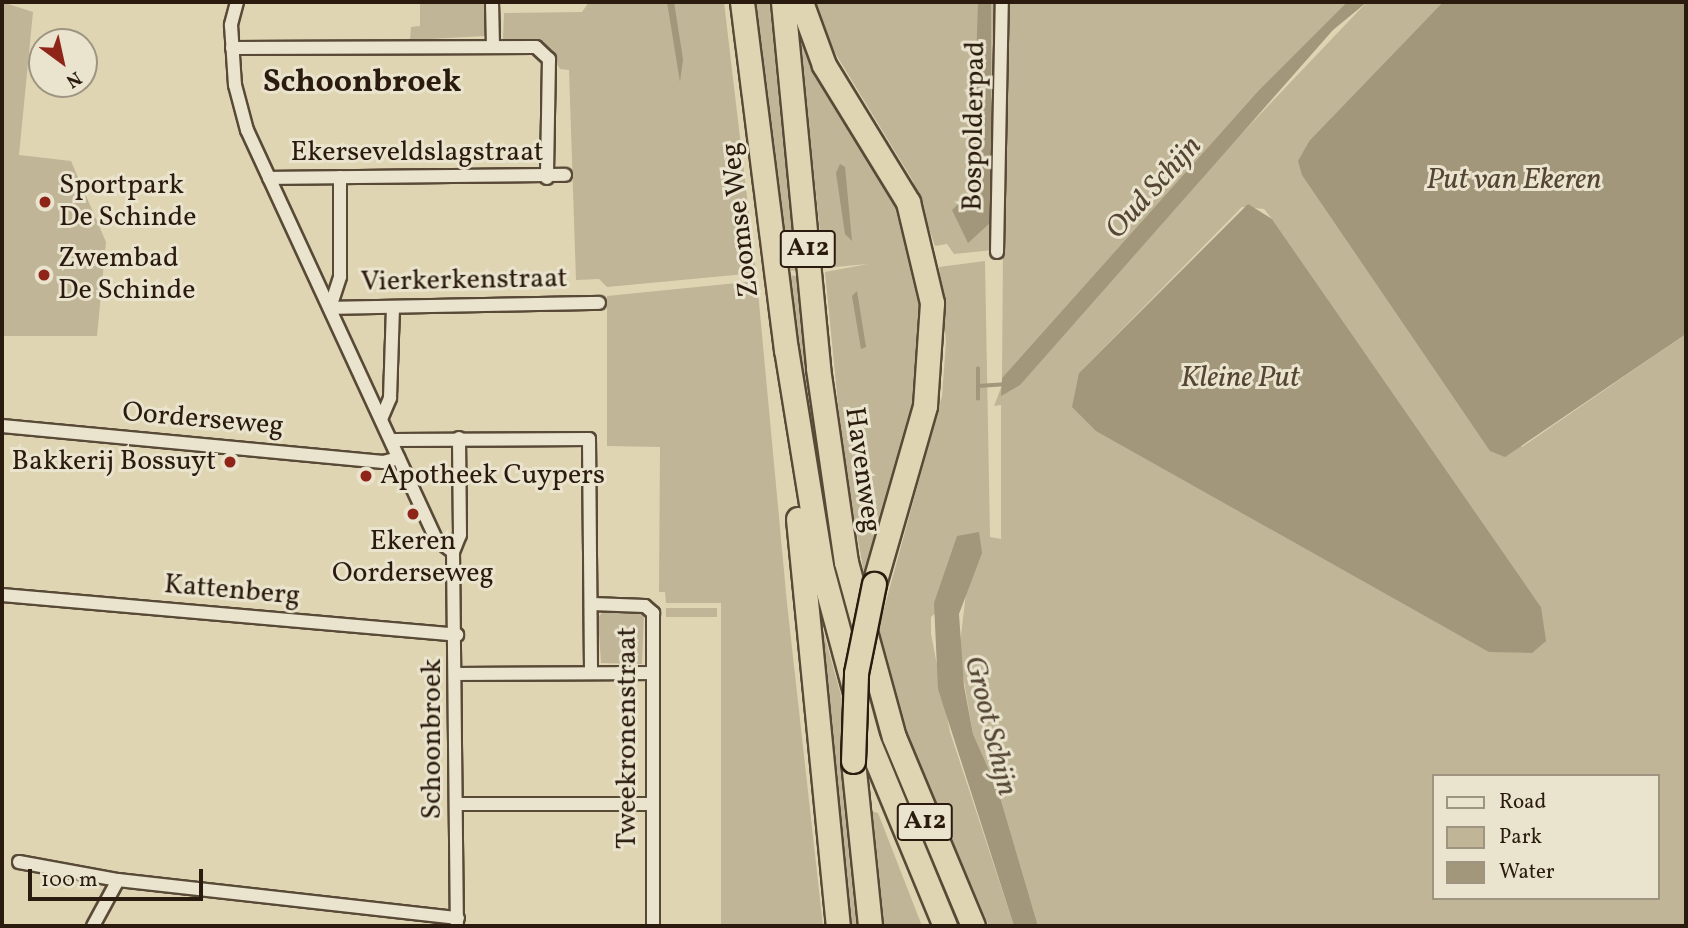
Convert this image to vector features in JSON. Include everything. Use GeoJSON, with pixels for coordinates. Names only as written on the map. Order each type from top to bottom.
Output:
{"type":"FeatureCollection","features":[{"type":"Feature","properties":{"kind":"highway","name":"Zoomse Weg"},"geometry":{"type":"LineString","coordinates":[[742,2],[786,349]]}},
{"type":"Feature","properties":{"kind":"highway","name":"Havenweg"},"geometry":{"type":"LineString","coordinates":[[783,2],[818,368],[846,562],[894,737],[973,926]]}},
{"type":"Feature","properties":{"kind":"highway"},"geometry":{"type":"LineString","coordinates":[[801,2],[824,65],[908,202],[924,259],[932,330],[925,407],[874,584],[856,673],[853,761],[870,926]]}},
{"type":"Feature","properties":{"kind":"highway"},"geometry":{"type":"LineString","coordinates":[[786,349],[785,398],[838,926]]}},
{"type":"Feature","properties":{"kind":"highway","name":"Havenweg"},"geometry":{"type":"LineString","coordinates":[[786,349],[834,622],[874,758],[944,926]]}},
{"type":"Feature","properties":{"kind":"street"},"geometry":{"type":"LineString","coordinates":[[237,2],[232,48],[234,85],[269,178],[382,417],[436,539],[453,552]]}},
{"type":"Feature","properties":{"kind":"street"},"geometry":{"type":"LineString","coordinates":[[492,2],[493,46]]}},
{"type":"Feature","properties":{"kind":"street","name":"Bospolderpad"},"geometry":{"type":"LineString","coordinates":[[997,252],[1002,2]]}},
{"type":"Feature","properties":{"kind":"street"},"geometry":{"type":"LineString","coordinates":[[232,48],[536,47],[549,59],[547,178]]}},
{"type":"Feature","properties":{"kind":"street","name":"Ekerseveldslagstraat"},"geometry":{"type":"LineString","coordinates":[[269,178],[547,178],[565,175]]}},
{"type":"Feature","properties":{"kind":"street"},"geometry":{"type":"LineString","coordinates":[[330,308],[340,276],[340,177]]}},
{"type":"Feature","properties":{"kind":"street","name":"Vierkerkenstraat"},"geometry":{"type":"LineString","coordinates":[[330,308],[598,303]]}},
{"type":"Feature","properties":{"kind":"street"},"geometry":{"type":"LineString","coordinates":[[382,417],[390,398],[393,308]]}},
{"type":"Feature","properties":{"kind":"street","name":"Oorderseweg"},"geometry":{"type":"LineString","coordinates":[[2,426],[383,462],[399,458]]}},
{"type":"Feature","properties":{"kind":"street"},"geometry":{"type":"LineString","coordinates":[[392,440],[459,438]]}},
{"type":"Feature","properties":{"kind":"street","name":"Tweekronenstraat"},"geometry":{"type":"LineString","coordinates":[[459,438],[589,439],[591,673]]}},
{"type":"Feature","properties":{"kind":"street","name":"Schoonbroek"},"geometry":{"type":"LineString","coordinates":[[457,922],[457,635],[453,552],[460,535],[459,438]]}},
{"type":"Feature","properties":{"kind":"street","name":"Kattenberg"},"geometry":{"type":"LineString","coordinates":[[2,595],[457,635]]}},
{"type":"Feature","properties":{"kind":"street","name":"Tweekronenstraat"},"geometry":{"type":"LineString","coordinates":[[592,604],[650,608],[653,673],[653,926]]}},
{"type":"Feature","properties":{"kind":"street"},"geometry":{"type":"LineString","coordinates":[[457,674],[653,673]]}},
{"type":"Feature","properties":{"kind":"street"},"geometry":{"type":"LineString","coordinates":[[457,804],[652,804]]}},
{"type":"Feature","properties":{"kind":"street"},"geometry":{"type":"LineString","coordinates":[[19,862],[118,880],[457,922]]}},
{"type":"Feature","properties":{"kind":"street"},"geometry":{"type":"LineString","coordinates":[[93,926],[118,880]]}},
{"type":"Feature","properties":{"kind":"green space","name":"Sportpark De Schinde"},"geometry":{"type":"Polygon","coordinates":[[[2,2],[33,12],[31,28],[28,28],[28,63],[19,155],[71,161],[106,242],[97,336],[2,336],[2,2]]]}},
{"type":"Feature","properties":{"kind":"green space"},"geometry":{"type":"Polygon","coordinates":[[[420,2],[485,2],[485,36],[410,40],[411,27],[420,26],[420,2]]]}},
{"type":"Feature","properties":{"kind":"green space"},"geometry":{"type":"Polygon","coordinates":[[[589,2],[724,2],[756,273],[607,287],[599,279],[576,280],[569,70],[560,69],[543,41],[503,39],[504,13],[582,12],[589,2]]]}},
{"type":"Feature","properties":{"kind":"green space"},"geometry":{"type":"Polygon","coordinates":[[[755,2],[775,2],[802,270],[789,271],[755,2]]]}},
{"type":"Feature","properties":{"kind":"green space"},"geometry":{"type":"Polygon","coordinates":[[[816,2],[1347,2],[1259,90],[1002,378],[1003,249],[954,254],[947,244],[935,246],[913,181],[832,48],[816,2]]]}},
{"type":"Feature","properties":{"kind":"green space"},"geometry":{"type":"Polygon","coordinates":[[[1367,2],[1443,2],[1310,140],[1522,447],[1686,334],[1686,926],[1038,926],[998,790],[973,734],[959,652],[967,585],[931,617],[931,634],[950,732],[1014,926],[989,926],[918,763],[876,638],[942,396],[946,342],[939,267],[985,261],[990,537],[1001,539],[1001,405],[994,406],[1002,385],[1367,2]],[[1242,207],[1079,373],[1541,607],[1272,219],[1264,209],[1242,207]]]}},
{"type":"Feature","properties":{"kind":"green space"},"geometry":{"type":"Polygon","coordinates":[[[797,19],[907,225],[918,271],[927,361],[866,585],[843,455],[825,272],[868,264],[824,268],[797,19]]]}},
{"type":"Feature","properties":{"kind":"green space"},"geometry":{"type":"Polygon","coordinates":[[[803,275],[854,636],[851,654],[809,436],[789,276],[803,275]]]}},
{"type":"Feature","properties":{"kind":"green space"},"geometry":{"type":"Polygon","coordinates":[[[757,281],[787,603],[823,926],[721,926],[721,603],[666,603],[665,592],[659,592],[660,447],[607,446],[607,296],[757,281]]]}},
{"type":"Feature","properties":{"kind":"green space"},"geometry":{"type":"Polygon","coordinates":[[[666,608],[717,608],[717,617],[666,617],[666,608]]]}},
{"type":"Feature","properties":{"kind":"green space"},"geometry":{"type":"Polygon","coordinates":[[[603,612],[644,614],[642,664],[601,663],[598,617],[603,612]]]}},
{"type":"Feature","properties":{"kind":"green space"},"geometry":{"type":"Polygon","coordinates":[[[818,612],[845,710],[865,926],[844,926],[818,612]]]}},
{"type":"Feature","properties":{"kind":"green space"},"geometry":{"type":"Polygon","coordinates":[[[867,810],[878,813],[922,926],[881,926],[867,810]]]}},
{"type":"Feature","properties":{"kind":"water"},"geometry":{"type":"Polygon","coordinates":[[[667,2],[674,2],[683,59],[680,82],[667,2]]]}},
{"type":"Feature","properties":{"kind":"water"},"geometry":{"type":"Polygon","coordinates":[[[978,2],[991,2],[991,222],[968,243],[952,210],[972,191],[978,2]]]}},
{"type":"Feature","properties":{"kind":"water"},"geometry":{"type":"Polygon","coordinates":[[[1347,2],[1367,2],[1333,30],[1020,385],[1001,396],[1002,378],[1259,90],[1347,2]]]}},
{"type":"Feature","properties":{"kind":"water","name":"Put van Ekeren"},"geometry":{"type":"Polygon","coordinates":[[[1443,2],[1686,2],[1686,334],[1505,457],[1490,451],[1302,175],[1298,161],[1310,140],[1443,2]]]}},
{"type":"Feature","properties":{"kind":"water"},"geometry":{"type":"Polygon","coordinates":[[[840,164],[845,167],[852,241],[845,234],[836,173],[840,164]]]}},
{"type":"Feature","properties":{"kind":"water","name":"Kleine Put"},"geometry":{"type":"Polygon","coordinates":[[[1248,204],[1272,219],[1541,607],[1546,641],[1532,653],[1489,652],[1096,431],[1072,407],[1079,373],[1248,204]]]}},
{"type":"Feature","properties":{"kind":"water"},"geometry":{"type":"Polygon","coordinates":[[[857,291],[866,347],[861,349],[852,296],[857,291]]]}},
{"type":"Feature","properties":{"kind":"water"},"geometry":{"type":"Polygon","coordinates":[[[979,532],[982,553],[959,614],[964,686],[973,734],[998,790],[1038,926],[1014,926],[938,689],[934,603],[957,536],[979,532]]]}},
{"type":"Feature","properties":{"kind":"waterway","name":"Oud Schijn"},"geometry":{"type":"LineString","coordinates":[[978,369],[978,399]]}},
{"type":"Feature","properties":{"kind":"waterway","name":"Oud Schijn"},"geometry":{"type":"LineString","coordinates":[[978,386],[1004,384]]}},
{"type":"Feature","properties":{"kind":"place","name":"Sportpark De Schinde"},"geometry":{"type":"Point","coordinates":[45,202]}},
{"type":"Feature","properties":{"kind":"place","name":"Zwembad De Schinde"},"geometry":{"type":"Point","coordinates":[44,275]}},
{"type":"Feature","properties":{"kind":"place","name":"Bakkerij Bossuyt"},"geometry":{"type":"Point","coordinates":[230,462]}},
{"type":"Feature","properties":{"kind":"place","name":"Apotheek Cuypers"},"geometry":{"type":"Point","coordinates":[366,476]}},
{"type":"Feature","properties":{"kind":"place","name":"Ekeren Oorderseweg"},"geometry":{"type":"Point","coordinates":[413,514]}},
{"type":"Feature","properties":{"kind":"district","name":"Schoonbroek"},"geometry":{"type":"Point","coordinates":[362,83]}},
{"type":"Feature","properties":{"kind":"water label","name":"Groot Schijn"},"geometry":{"type":"Point","coordinates":[990,726]}}]}
